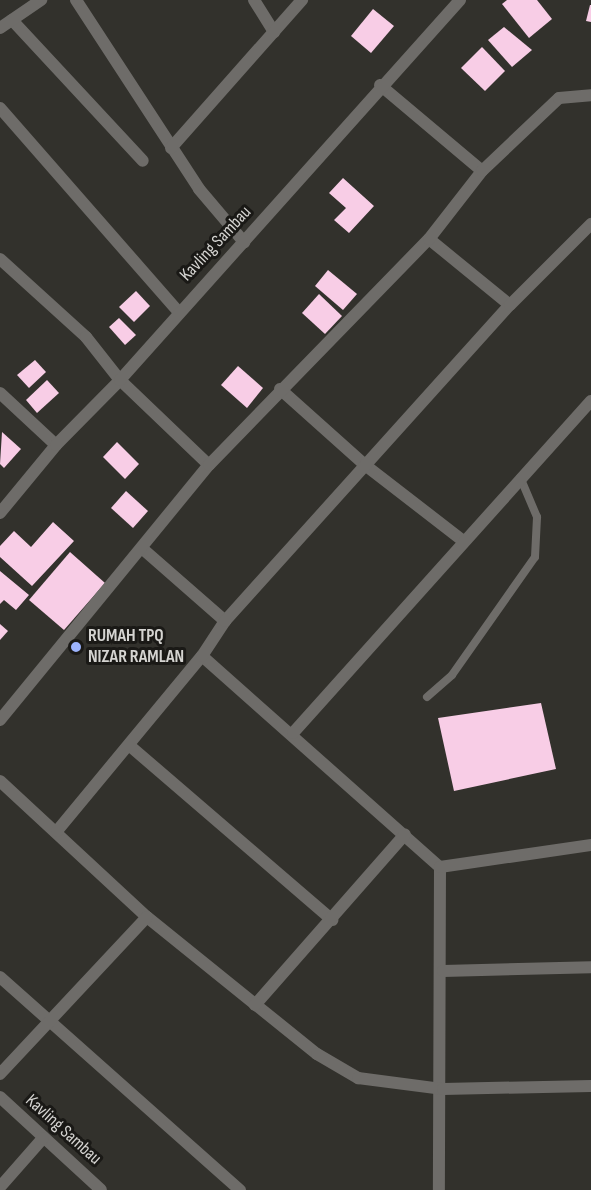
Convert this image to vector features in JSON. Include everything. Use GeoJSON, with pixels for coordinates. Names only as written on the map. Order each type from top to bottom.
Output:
{"type":"FeatureCollection","features":[{"type":"Feature","properties":{"kind":"street"},"geometry":{"type":"LineString","coordinates":[[0,28],[41,0]]}},
{"type":"Feature","properties":{"kind":"street"},"geometry":{"type":"LineString","coordinates":[[76,0],[171,148],[244,242]]}},
{"type":"Feature","properties":{"kind":"street"},"geometry":{"type":"LineString","coordinates":[[254,0],[274,32]]}},
{"type":"Feature","properties":{"kind":"street"},"geometry":{"type":"LineString","coordinates":[[171,148],[302,0]]}},
{"type":"Feature","properties":{"kind":"street","name":"Kavling Sambau"},"geometry":{"type":"LineString","coordinates":[[0,513],[56,445],[120,380],[178,310],[244,242],[381,85],[460,0]]}},
{"type":"Feature","properties":{"kind":"street"},"geometry":{"type":"LineString","coordinates":[[12,20],[143,161]]}},
{"type":"Feature","properties":{"kind":"street"},"geometry":{"type":"LineString","coordinates":[[381,85],[482,171]]}},
{"type":"Feature","properties":{"kind":"street"},"geometry":{"type":"LineString","coordinates":[[0,720],[144,550],[209,465],[280,388],[429,239],[482,171],[559,98],[591,95]]}},
{"type":"Feature","properties":{"kind":"street"},"geometry":{"type":"LineString","coordinates":[[0,108],[178,310]]}},
{"type":"Feature","properties":{"kind":"street"},"geometry":{"type":"LineString","coordinates":[[57,831],[202,656],[225,621],[510,305],[591,224]]}},
{"type":"Feature","properties":{"kind":"street"},"geometry":{"type":"LineString","coordinates":[[429,239],[510,305]]}},
{"type":"Feature","properties":{"kind":"street"},"geometry":{"type":"LineString","coordinates":[[0,258],[86,337],[120,380],[209,465]]}},
{"type":"Feature","properties":{"kind":"street"},"geometry":{"type":"LineString","coordinates":[[280,388],[365,465],[462,540]]}},
{"type":"Feature","properties":{"kind":"street"},"geometry":{"type":"LineString","coordinates":[[0,393],[56,445]]}},
{"type":"Feature","properties":{"kind":"street"},"geometry":{"type":"LineString","coordinates":[[294,734],[462,540],[591,401]]}},
{"type":"Feature","properties":{"kind":"street"},"geometry":{"type":"LineString","coordinates":[[144,550],[225,621]]}},
{"type":"Feature","properties":{"kind":"street"},"geometry":{"type":"LineString","coordinates":[[202,656],[294,734],[440,867],[443,1089],[439,1190]]}},
{"type":"Feature","properties":{"kind":"street"},"geometry":{"type":"LineString","coordinates":[[129,746],[332,920]]}},
{"type":"Feature","properties":{"kind":"street"},"geometry":{"type":"LineString","coordinates":[[0,781],[57,831],[147,918],[255,1005],[358,1078],[443,1089],[591,1086]]}},
{"type":"Feature","properties":{"kind":"street"},"geometry":{"type":"LineString","coordinates":[[255,1005],[332,920],[405,834]]}},
{"type":"Feature","properties":{"kind":"street"},"geometry":{"type":"LineString","coordinates":[[440,867],[591,845]]}},
{"type":"Feature","properties":{"kind":"street"},"geometry":{"type":"LineString","coordinates":[[0,1074],[147,918]]}},
{"type":"Feature","properties":{"kind":"street"},"geometry":{"type":"LineString","coordinates":[[443,971],[591,967]]}},
{"type":"Feature","properties":{"kind":"street"},"geometry":{"type":"LineString","coordinates":[[0,977],[240,1190]]}},
{"type":"Feature","properties":{"kind":"street","name":"Kavling Sambau"},"geometry":{"type":"LineString","coordinates":[[0,1097],[101,1190]]}},
{"type":"Feature","properties":{"kind":"street"},"geometry":{"type":"LineString","coordinates":[[0,1187],[43,1138]]}},
{"type":"Feature","properties":{"kind":"lane"},"geometry":{"type":"LineString","coordinates":[[427,697],[459,666],[535,557],[537,517],[520,477]]}},
{"type":"Feature","properties":{"kind":"building"},"geometry":{"type":"Polygon","coordinates":[[[507,0],[537,0],[552,19],[529,38],[502,4],[507,0]]]}},
{"type":"Feature","properties":{"kind":"building"},"geometry":{"type":"Polygon","coordinates":[[[591,5],[591,22],[586,21],[591,5]]]}},
{"type":"Feature","properties":{"kind":"building"},"geometry":{"type":"Polygon","coordinates":[[[373,9],[394,26],[371,53],[351,36],[373,9]]]}},
{"type":"Feature","properties":{"kind":"building"},"geometry":{"type":"Polygon","coordinates":[[[504,27],[532,50],[512,67],[488,40],[504,27]]]}},
{"type":"Feature","properties":{"kind":"building"},"geometry":{"type":"Polygon","coordinates":[[[482,47],[505,71],[485,91],[461,68],[482,47]]]}},
{"type":"Feature","properties":{"kind":"building"},"geometry":{"type":"Polygon","coordinates":[[[343,178],[374,206],[349,233],[334,220],[346,208],[329,193],[343,178]]]}},
{"type":"Feature","properties":{"kind":"building"},"geometry":{"type":"Polygon","coordinates":[[[328,270],[357,294],[343,310],[315,286],[328,270]]]}},
{"type":"Feature","properties":{"kind":"building"},"geometry":{"type":"Polygon","coordinates":[[[136,291],[150,306],[134,322],[119,307],[136,291]]]}},
{"type":"Feature","properties":{"kind":"building"},"geometry":{"type":"Polygon","coordinates":[[[319,294],[342,316],[325,334],[302,313],[319,294]]]}},
{"type":"Feature","properties":{"kind":"building"},"geometry":{"type":"Polygon","coordinates":[[[119,318],[136,335],[125,345],[109,327],[119,318]]]}},
{"type":"Feature","properties":{"kind":"building"},"geometry":{"type":"Polygon","coordinates":[[[35,360],[46,372],[29,388],[17,375],[35,360]]]}},
{"type":"Feature","properties":{"kind":"building"},"geometry":{"type":"Polygon","coordinates":[[[238,366],[263,388],[247,408],[221,385],[238,366]]]}},
{"type":"Feature","properties":{"kind":"building"},"geometry":{"type":"Polygon","coordinates":[[[47,380],[59,393],[37,413],[26,400],[47,380]]]}},
{"type":"Feature","properties":{"kind":"building"},"geometry":{"type":"Polygon","coordinates":[[[2,432],[21,449],[4,468],[0,464],[2,432]]]}},
{"type":"Feature","properties":{"kind":"building"},"geometry":{"type":"Polygon","coordinates":[[[117,442],[139,464],[125,479],[103,457],[117,442]]]}},
{"type":"Feature","properties":{"kind":"building"},"geometry":{"type":"Polygon","coordinates":[[[126,491],[148,511],[133,528],[111,508],[126,491]]]}},
{"type":"Feature","properties":{"kind":"building"},"geometry":{"type":"Polygon","coordinates":[[[53,522],[74,541],[32,586],[0,557],[0,546],[14,531],[31,547],[53,522]]]}},
{"type":"Feature","properties":{"kind":"building"},"geometry":{"type":"Polygon","coordinates":[[[70,552],[105,583],[64,630],[29,600],[70,552]]]}},
{"type":"Feature","properties":{"kind":"building"},"geometry":{"type":"Polygon","coordinates":[[[0,571],[29,595],[16,610],[4,600],[0,604],[0,571]]]}},
{"type":"Feature","properties":{"kind":"building"},"geometry":{"type":"Polygon","coordinates":[[[0,624],[8,631],[0,640],[0,624]]]}},
{"type":"Feature","properties":{"kind":"building"},"geometry":{"type":"Polygon","coordinates":[[[541,703],[556,769],[454,791],[438,718],[541,703]]]}},
{"type":"Feature","properties":{"kind":"place","name":"RUMAH TPQ NIZAR RAMLAN"},"geometry":{"type":"Point","coordinates":[76,647]}}]}
